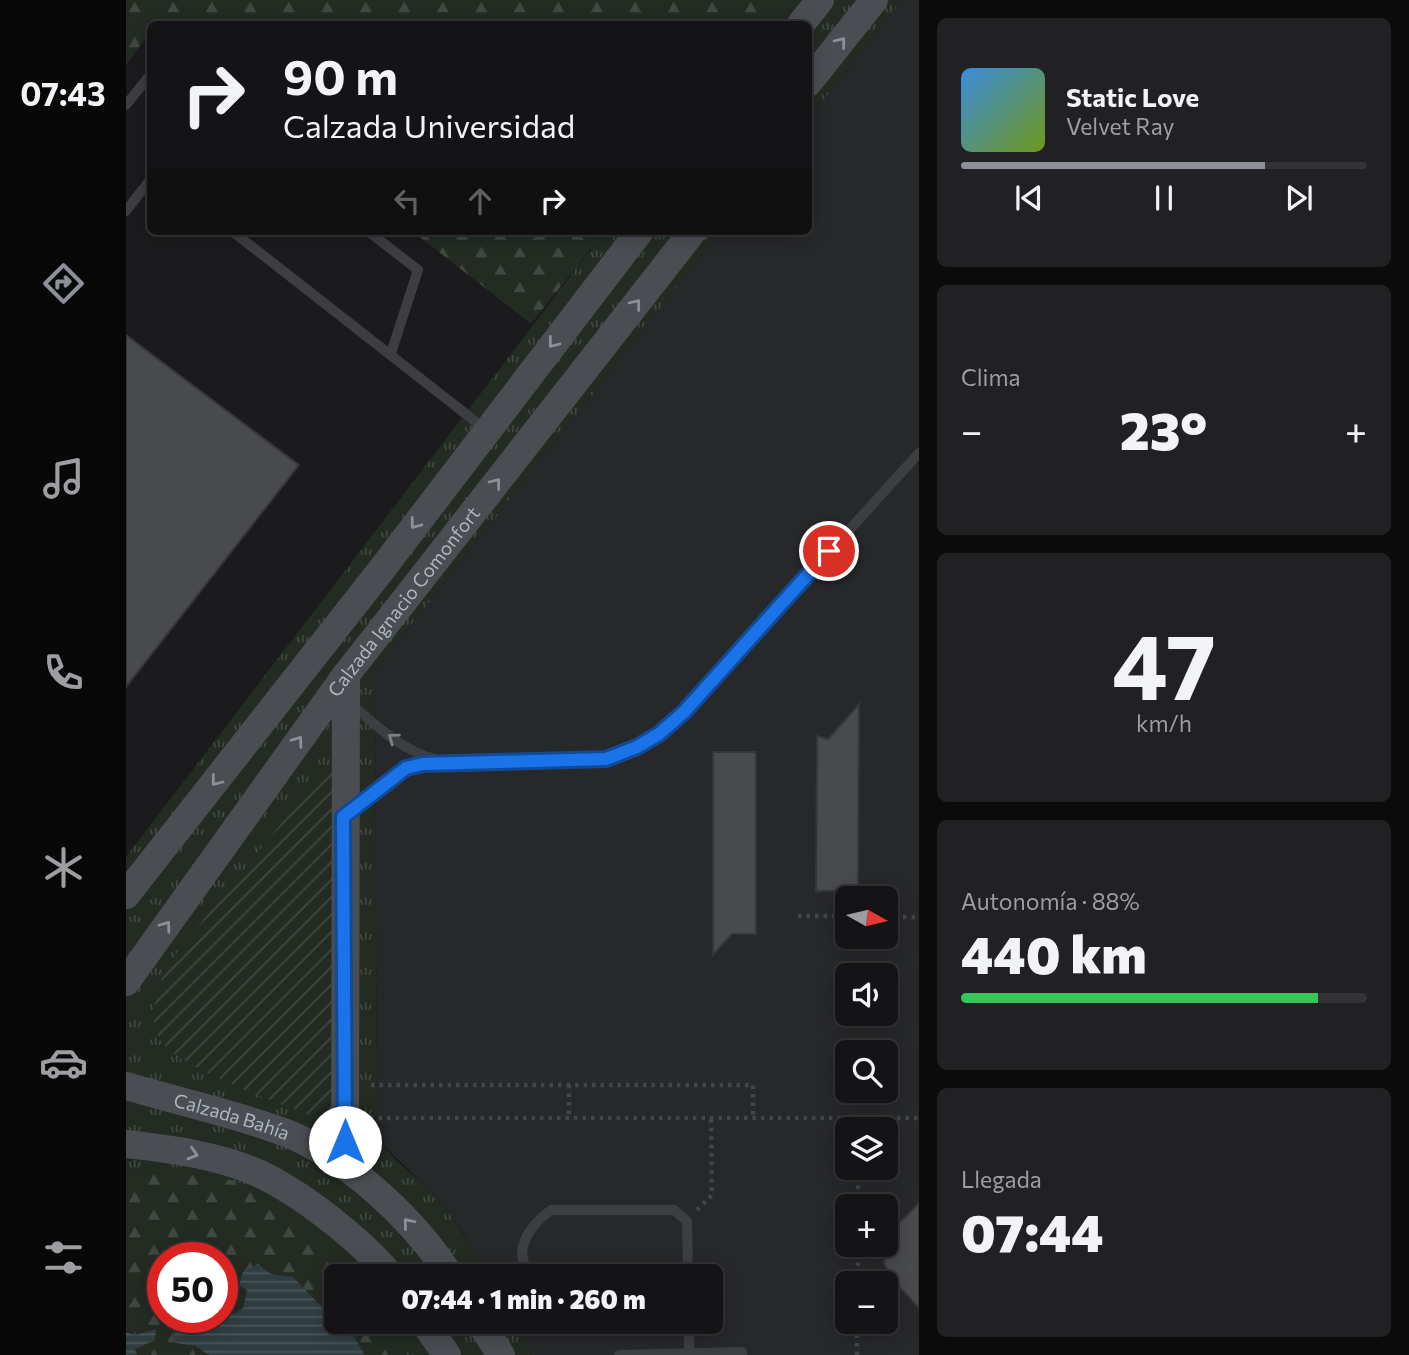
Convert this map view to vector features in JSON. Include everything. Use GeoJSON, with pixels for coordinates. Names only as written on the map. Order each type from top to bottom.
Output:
{"type":"FeatureCollection","features":[{"type":"Feature","properties":{"kind":"main road"},"geometry":{"type":"LineString","coordinates":[[802,21],[820,0]]}},
{"type":"Feature","properties":{"kind":"main road"},"geometry":{"type":"LineString","coordinates":[[812,78],[874,0]]}},
{"type":"Feature","properties":{"kind":"main road","name":"Calzada Ignacio Comonfort"},"geometry":{"type":"LineString","coordinates":[[126,895],[382,569],[486,429],[637,235]]}},
{"type":"Feature","properties":{"kind":"main road","name":"Calzada Ignacio Comonfort"},"geometry":{"type":"LineString","coordinates":[[126,982],[345,687],[690,235]]}},
{"type":"Feature","properties":{"kind":"main road"},"geometry":{"type":"LineString","coordinates":[[345,687],[345,1166]]}},
{"type":"Feature","properties":{"kind":"main road","name":"Calzada Bahía"},"geometry":{"type":"LineString","coordinates":[[126,1086],[283,1132],[345,1166],[391,1203],[440,1264]]}},
{"type":"Feature","properties":{"kind":"main road"},"geometry":{"type":"LineString","coordinates":[[126,1144],[180,1150],[258,1173],[327,1217],[378,1264]]}},
{"type":"Feature","properties":{"kind":"main road"},"geometry":{"type":"LineString","coordinates":[[432,1334],[447,1355]]}},
{"type":"Feature","properties":{"kind":"main road"},"geometry":{"type":"LineString","coordinates":[[487,1334],[501,1355]]}},
{"type":"Feature","properties":{"kind":"lane"},"geometry":{"type":"LineString","coordinates":[[126,105],[147,79]]}},
{"type":"Feature","properties":{"kind":"lane"},"geometry":{"type":"LineString","coordinates":[[126,211],[147,184]]}},
{"type":"Feature","properties":{"kind":"lane"},"geometry":{"type":"LineString","coordinates":[[237,235],[486,429]]}},
{"type":"Feature","properties":{"kind":"lane"},"geometry":{"type":"LineString","coordinates":[[374,235],[418,270],[391,353]]}},
{"type":"Feature","properties":{"kind":"lane"},"geometry":{"type":"LineString","coordinates":[[343,817],[406,768],[449,762],[606,759],[637,747],[659,734],[684,712],[919,453]]}},
{"type":"Feature","properties":{"kind":"lane"},"geometry":{"type":"LineString","coordinates":[[345,687],[394,740],[424,757],[449,762]]}},
{"type":"Feature","properties":{"kind":"lane"},"geometry":{"type":"LineString","coordinates":[[524,1264],[522,1256],[526,1237],[536,1221],[551,1210],[674,1210],[687,1221],[688,1264]]}},
{"type":"Feature","properties":{"kind":"lane"},"geometry":{"type":"LineString","coordinates":[[689,1334],[689,1353]]}},
{"type":"Feature","properties":{"kind":"lane"},"geometry":{"type":"LineString","coordinates":[[619,1355],[742,1352],[742,1355]]}},
{"type":"Feature","properties":{"kind":"path"},"geometry":{"type":"LineString","coordinates":[[798,916],[835,916]]}},
{"type":"Feature","properties":{"kind":"path"},"geometry":{"type":"LineString","coordinates":[[898,917],[919,917]]}},
{"type":"Feature","properties":{"kind":"path"},"geometry":{"type":"LineString","coordinates":[[344,1085],[753,1085],[753,1118]]}},
{"type":"Feature","properties":{"kind":"path"},"geometry":{"type":"LineString","coordinates":[[569,1085],[569,1118]]}},
{"type":"Feature","properties":{"kind":"path"},"geometry":{"type":"LineString","coordinates":[[344,1118],[835,1118]]}},
{"type":"Feature","properties":{"kind":"path"},"geometry":{"type":"LineString","coordinates":[[687,1221],[712,1195],[711,1118]]}},
{"type":"Feature","properties":{"kind":"path"},"geometry":{"type":"LineString","coordinates":[[898,1118],[919,1118]]}},
{"type":"Feature","properties":{"kind":"path"},"geometry":{"type":"LineString","coordinates":[[857,1355],[858,1334]]}},
{"type":"Feature","properties":{"kind":"shaded area"},"geometry":{"type":"Polygon","coordinates":[[[902,0],[919,0],[919,1355],[533,1355],[522,1334],[723,1334],[723,1264],[483,1264],[463,1232],[433,1193],[380,1142],[377,1133],[375,671],[718,235],[812,235],[812,115],[902,0]]]}},
{"type":"Feature","properties":{"kind":"shaded area"},"geometry":{"type":"Polygon","coordinates":[[[258,1264],[271,1274],[293,1277],[324,1307],[324,1334],[353,1334],[365,1355],[209,1355],[195,1346],[175,1343],[175,1333],[238,1333],[238,1311],[243,1308],[247,1290],[239,1285],[243,1272],[258,1264]]]}},
{"type":"Feature","properties":{"kind":"shaded area"},"geometry":{"type":"Polygon","coordinates":[[[126,1332],[135,1335],[147,1332],[156,1333],[155,1340],[135,1349],[137,1355],[126,1355],[126,1332]]]}},
{"type":"Feature","properties":{"kind":"green space"},"geometry":{"type":"Polygon","coordinates":[[[126,0],[788,0],[770,21],[147,21],[147,36],[126,65],[126,0]]]}},
{"type":"Feature","properties":{"kind":"green space"},"geometry":{"type":"Polygon","coordinates":[[[788,0],[902,0],[812,115],[812,21],[770,21],[788,0]]]}},
{"type":"Feature","properties":{"kind":"green space"},"geometry":{"type":"Polygon","coordinates":[[[417,235],[602,235],[531,324],[417,235]]]}},
{"type":"Feature","properties":{"kind":"green space"},"geometry":{"type":"Polygon","coordinates":[[[602,235],[718,235],[375,671],[377,1133],[387,1151],[443,1205],[482,1264],[345,1264],[284,1209],[252,1188],[224,1179],[196,1175],[126,1175],[126,857],[602,235]]]}},
{"type":"Feature","properties":{"kind":"green space"},"geometry":{"type":"Polygon","coordinates":[[[335,757],[332,1124],[238,1087],[188,1062],[170,1050],[159,1038],[154,1011],[167,965],[335,757]]]}},
{"type":"Feature","properties":{"kind":"green space"},"geometry":{"type":"Polygon","coordinates":[[[179,1172],[219,1177],[258,1192],[289,1212],[346,1264],[324,1264],[324,1307],[293,1277],[271,1274],[247,1290],[243,1308],[238,1311],[238,1242],[147,1242],[147,1331],[135,1335],[126,1332],[126,1175],[179,1172]]]}},
{"type":"Feature","properties":{"kind":"green space"},"geometry":{"type":"Polygon","coordinates":[[[151,1333],[175,1333],[175,1343],[195,1346],[209,1355],[137,1355],[135,1349],[151,1333]]]}},
{"type":"Feature","properties":{"kind":"green space"},"geometry":{"type":"Polygon","coordinates":[[[353,1334],[394,1334],[404,1355],[365,1355],[353,1334]]]}},
{"type":"Feature","properties":{"kind":"green space"},"geometry":{"type":"Polygon","coordinates":[[[394,1334],[522,1334],[533,1355],[404,1355],[394,1334]]]}},
{"type":"Feature","properties":{"kind":"building"},"geometry":{"type":"Polygon","coordinates":[[[126,335],[299,465],[126,687],[126,335]]]}},
{"type":"Feature","properties":{"kind":"building"},"geometry":{"type":"Polygon","coordinates":[[[859,704],[858,886],[835,886],[835,891],[816,891],[817,736],[828,739],[859,704]]]}},
{"type":"Feature","properties":{"kind":"building"},"geometry":{"type":"Polygon","coordinates":[[[713,752],[756,752],[756,934],[732,934],[713,955],[713,752]]]}},
{"type":"Feature","properties":{"kind":"building"},"geometry":{"type":"Polygon","coordinates":[[[919,1203],[919,1308],[898,1286],[898,1271],[888,1271],[884,1264],[885,1257],[898,1257],[898,1224],[919,1203]]]}},
{"type":"Feature","properties":{"kind":"route"},"geometry":{"type":"LineString","coordinates":[[345,1142],[343,817],[406,768],[449,762],[606,759],[637,747],[659,734],[684,712],[829,551]]}}]}
